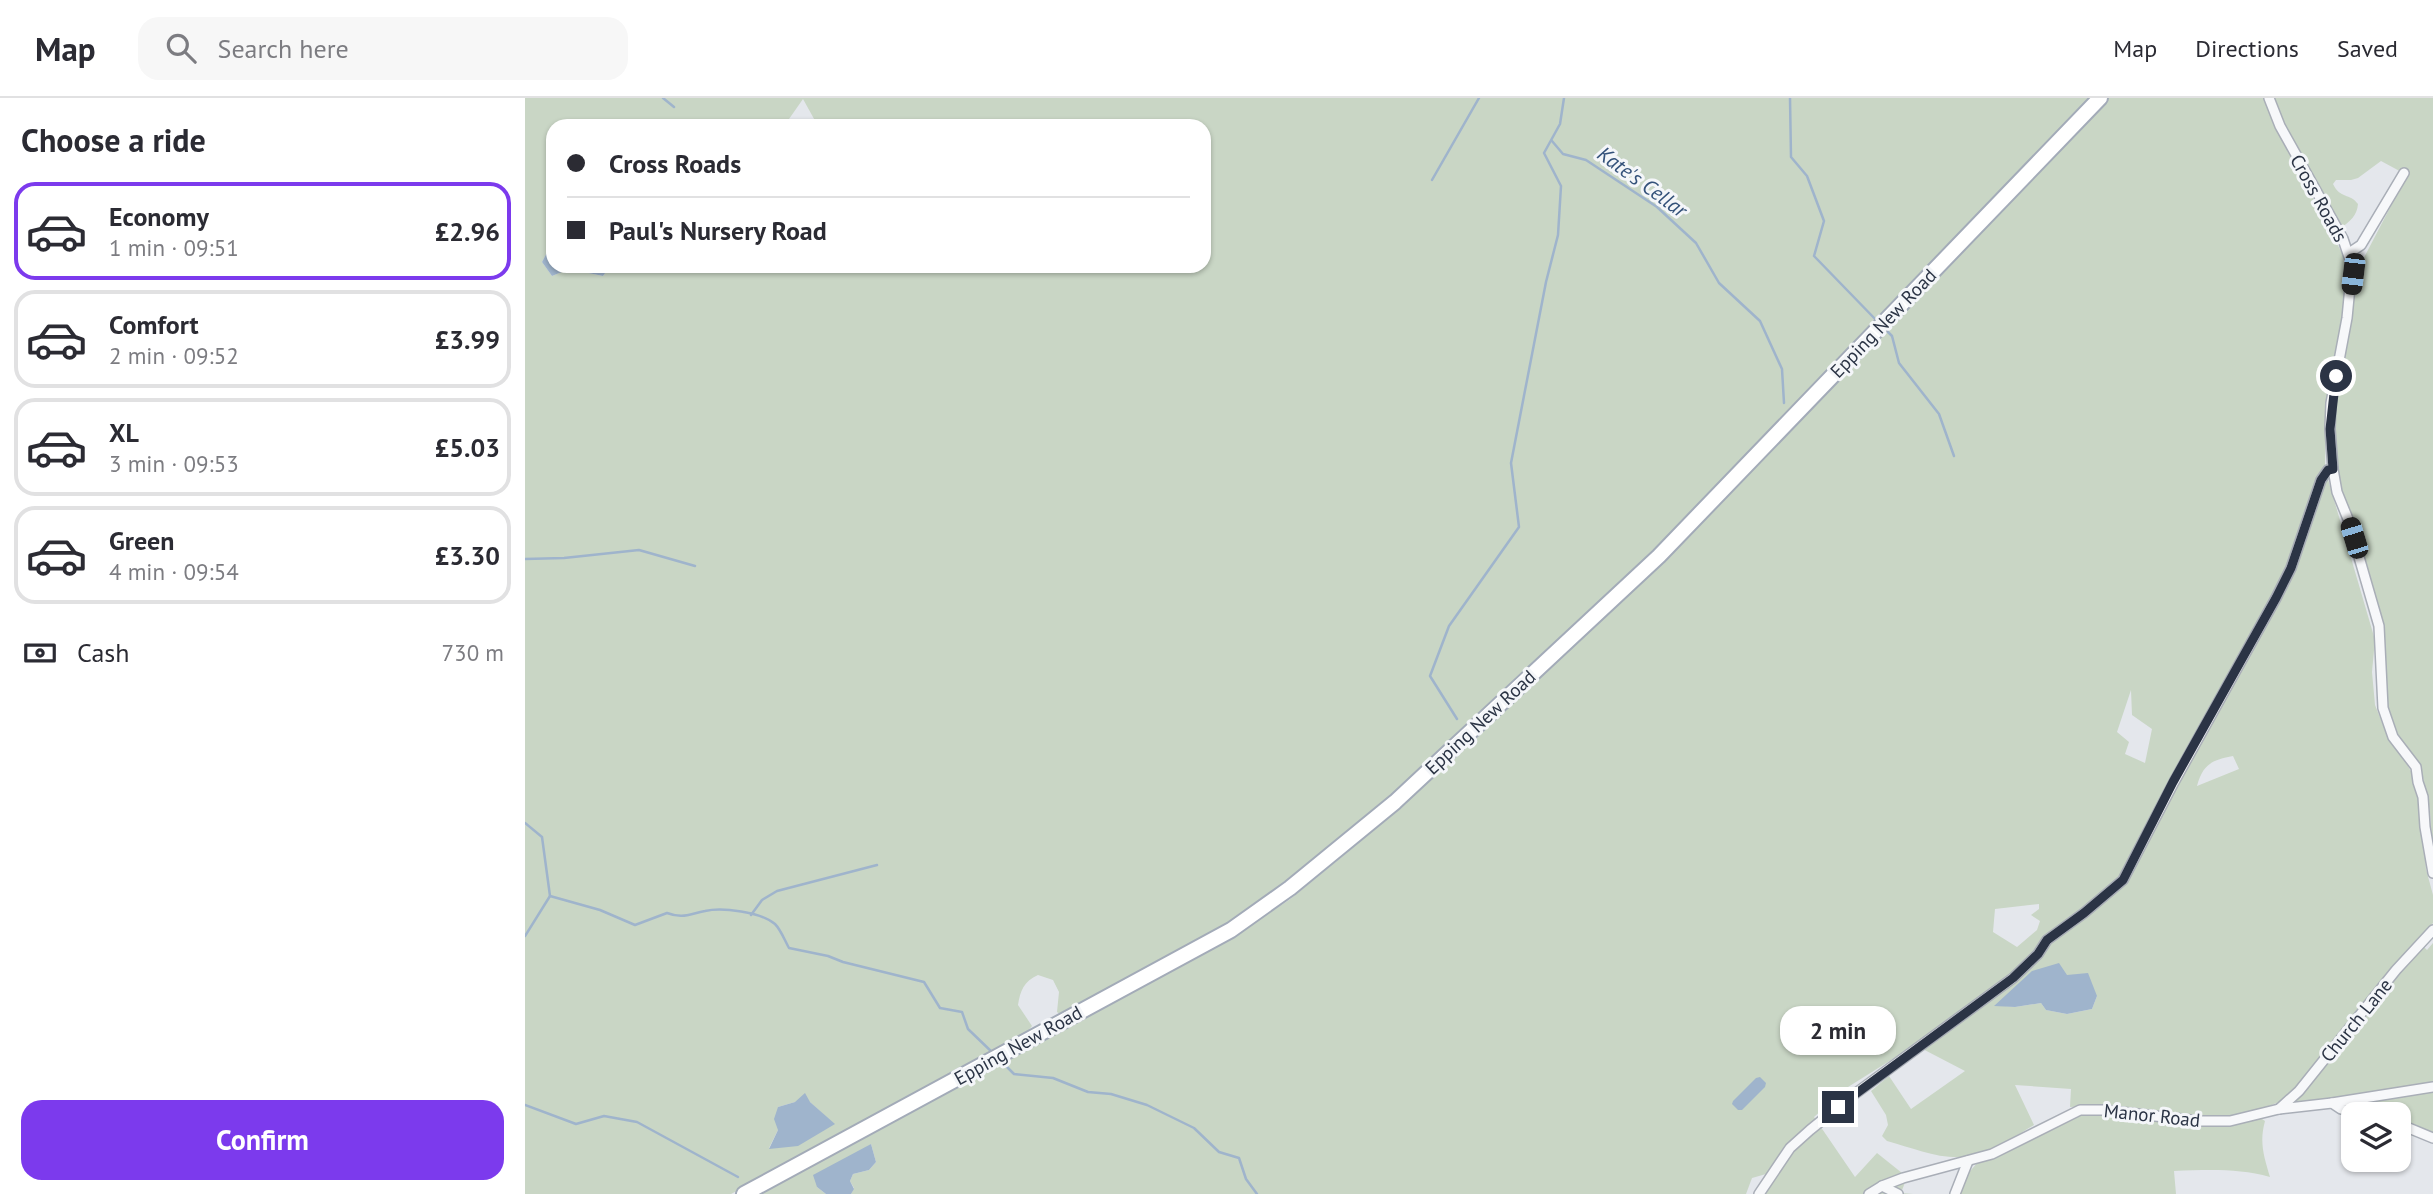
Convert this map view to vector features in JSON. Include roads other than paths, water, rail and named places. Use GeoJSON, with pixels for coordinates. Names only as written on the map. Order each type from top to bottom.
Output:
{"type":"FeatureCollection","features":[{"type":"Feature","properties":{"kind":"main road","name":"Epping New Road"},"geometry":{"type":"LineString","coordinates":[[744,1194],[1231,930],[1290,888],[1395,802],[1658,556],[2100,98]]}},
{"type":"Feature","properties":{"kind":"street","name":"Cross Roads"},"geometry":{"type":"LineString","coordinates":[[2269,98],[2280,127],[2349,253],[2353,274],[2330,429],[2333,469],[2337,492],[2348,519],[2379,626],[2383,708],[2393,737],[2416,767],[2423,797],[2433,873]]}},
{"type":"Feature","properties":{"kind":"street"},"geometry":{"type":"LineString","coordinates":[[2349,253],[2361,245],[2404,173]]}},
{"type":"Feature","properties":{"kind":"street"},"geometry":{"type":"LineString","coordinates":[[1759,1194],[1790,1148],[1810,1130],[2013,978],[2038,954],[2047,940],[2123,880],[2173,782],[2276,598],[2291,568],[2321,480],[2328,470],[2333,469]]}},
{"type":"Feature","properties":{"kind":"street","name":"Church Lane"},"geometry":{"type":"LineString","coordinates":[[2279,1109],[2299,1091],[2396,970],[2433,930]]}},
{"type":"Feature","properties":{"kind":"street"},"geometry":{"type":"LineString","coordinates":[[2332,1104],[2433,1087]]}},
{"type":"Feature","properties":{"kind":"street","name":"Manor Road"},"geometry":{"type":"LineString","coordinates":[[1869,1194],[1882,1185],[1992,1154],[2080,1110],[2103,1110],[2199,1121],[2230,1121],[2279,1109],[2332,1104],[2341,1109]]}},
{"type":"Feature","properties":{"kind":"street"},"geometry":{"type":"LineString","coordinates":[[2411,1129],[2433,1138]]}},
{"type":"Feature","properties":{"kind":"street"},"geometry":{"type":"LineString","coordinates":[[1955,1194],[1968,1161]]}},
{"type":"Feature","properties":{"kind":"street"},"geometry":{"type":"LineString","coordinates":[[1882,1185],[1898,1194]]}},
{"type":"Feature","properties":{"kind":"water"},"geometry":{"type":"Polygon","coordinates":[[[2059,963],[2067,975],[2088,973],[2097,996],[2092,1009],[2067,1014],[2046,1010],[2041,1003],[2015,1007],[1994,1006],[2032,971],[2059,963]]]}},
{"type":"Feature","properties":{"kind":"water"},"geometry":{"type":"Polygon","coordinates":[[[1760,1077],[1766,1083],[1765,1087],[1742,1110],[1738,1110],[1732,1104],[1733,1101],[1760,1077]]]}},
{"type":"Feature","properties":{"kind":"water"},"geometry":{"type":"Polygon","coordinates":[[[805,1093],[810,1102],[835,1124],[798,1146],[769,1149],[778,1130],[774,1119],[778,1107],[795,1102],[805,1093]]]}},
{"type":"Feature","properties":{"kind":"water"},"geometry":{"type":"Polygon","coordinates":[[[871,1144],[876,1162],[869,1170],[853,1174],[850,1181],[854,1189],[851,1194],[826,1194],[817,1187],[813,1175],[871,1144]]]}},
{"type":"Feature","properties":{"kind":"waterway"},"geometry":{"type":"LineString","coordinates":[[663,98],[674,107]]}},
{"type":"Feature","properties":{"kind":"waterway"},"geometry":{"type":"LineString","coordinates":[[1432,180],[1479,98]]}},
{"type":"Feature","properties":{"kind":"waterway"},"geometry":{"type":"LineString","coordinates":[[1457,719],[1430,676],[1449,626],[1519,527],[1511,463],[1546,282],[1558,235],[1561,186],[1544,153],[1560,124],[1564,98]]}},
{"type":"Feature","properties":{"kind":"waterway"},"geometry":{"type":"LineString","coordinates":[[1790,98],[1791,157],[1807,176],[1824,221],[1814,256],[1878,322]]}},
{"type":"Feature","properties":{"kind":"waterway","name":"Kate's Cellar"},"geometry":{"type":"LineString","coordinates":[[1552,141],[1563,154],[1586,160],[1657,207],[1696,243],[1719,283],[1760,321],[1782,369],[1784,403]]}},
{"type":"Feature","properties":{"kind":"waterway"},"geometry":{"type":"LineString","coordinates":[[1885,329],[1892,336],[1899,363],[1939,414],[1954,456]]}},
{"type":"Feature","properties":{"kind":"waterway"},"geometry":{"type":"LineString","coordinates":[[525,559],[639,550],[695,566]]}},
{"type":"Feature","properties":{"kind":"waterway"},"geometry":{"type":"LineString","coordinates":[[525,823],[542,837],[550,896],[525,936]]}},
{"type":"Feature","properties":{"kind":"waterway"},"geometry":{"type":"LineString","coordinates":[[751,915],[762,900],[777,891],[877,865]]}},
{"type":"Feature","properties":{"kind":"waterway"},"geometry":{"type":"LineString","coordinates":[[550,896],[600,910],[635,925],[667,913],[682,916],[721,910],[761,916],[775,924],[789,948],[924,982],[940,1008],[962,1012],[968,1029],[994,1054]]}},
{"type":"Feature","properties":{"kind":"waterway"},"geometry":{"type":"LineString","coordinates":[[1001,1061],[1014,1074],[1053,1078],[1088,1092],[1111,1094],[1147,1105],[1194,1128],[1219,1152],[1239,1158],[1246,1179],[1257,1194]]}},
{"type":"Feature","properties":{"kind":"waterway"},"geometry":{"type":"LineString","coordinates":[[525,1105],[576,1124],[604,1116],[637,1122],[738,1177]]}}]}
